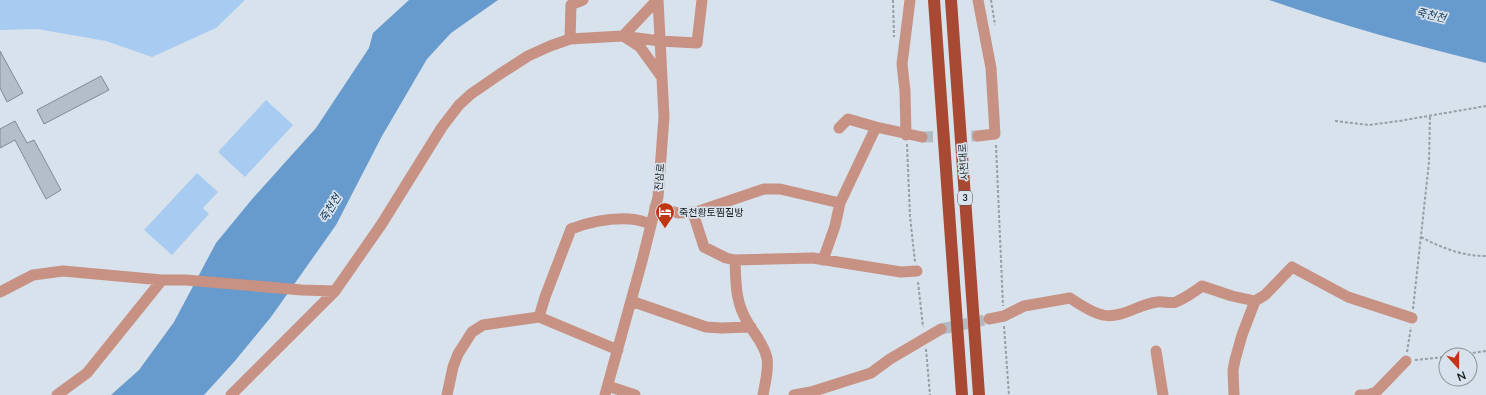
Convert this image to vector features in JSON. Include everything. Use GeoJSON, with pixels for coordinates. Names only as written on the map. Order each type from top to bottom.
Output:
{"type":"FeatureCollection","features":[{"type":"Feature","properties":{"kind":"main road","name":"사천대로"},"geometry":{"type":"LineString","coordinates":[[934,0],[962,395]]}},
{"type":"Feature","properties":{"kind":"main road","name":"사천대로"},"geometry":{"type":"LineString","coordinates":[[951,0],[979,395]]}},
{"type":"Feature","properties":{"kind":"street"},"geometry":{"type":"LineString","coordinates":[[570,39],[571,5],[583,0]]}},
{"type":"Feature","properties":{"kind":"street"},"geometry":{"type":"LineString","coordinates":[[624,36],[647,6],[658,0]]}},
{"type":"Feature","properties":{"kind":"street","name":"진삼로"},"geometry":{"type":"LineString","coordinates":[[607,391],[651,224],[660,174],[664,116],[658,0]]}},
{"type":"Feature","properties":{"kind":"street"},"geometry":{"type":"LineString","coordinates":[[231,395],[336,291],[381,225],[442,127],[471,94],[528,56],[570,39],[624,36],[660,41],[697,43],[702,0]]}},
{"type":"Feature","properties":{"kind":"street"},"geometry":{"type":"LineString","coordinates":[[906,135],[905,91],[902,64],[910,0]]}},
{"type":"Feature","properties":{"kind":"street"},"geometry":{"type":"LineString","coordinates":[[978,0],[991,68],[995,134],[978,136]]}},
{"type":"Feature","properties":{"kind":"street"},"geometry":{"type":"LineString","coordinates":[[624,36],[640,47],[662,77]]}},
{"type":"Feature","properties":{"kind":"street"},"geometry":{"type":"LineString","coordinates":[[839,128],[848,119],[876,128],[922,137]]}},
{"type":"Feature","properties":{"kind":"street"},"geometry":{"type":"LineString","coordinates":[[823,260],[835,226],[840,203],[876,128]]}},
{"type":"Feature","properties":{"kind":"street"},"geometry":{"type":"LineString","coordinates":[[655,207],[678,213],[693,213],[708,210],[764,189],[780,189],[840,203]]}},
{"type":"Feature","properties":{"kind":"street"},"geometry":{"type":"LineString","coordinates":[[693,213],[704,247],[726,258],[735,260],[812,258],[901,272],[917,271]]}},
{"type":"Feature","properties":{"kind":"street"},"geometry":{"type":"LineString","coordinates":[[539,317],[571,229],[581,225],[610,220],[631,219],[651,224]]}},
{"type":"Feature","properties":{"kind":"street"},"geometry":{"type":"LineString","coordinates":[[735,260],[736,296],[751,327],[763,344],[767,358],[768,368],[763,395]]}},
{"type":"Feature","properties":{"kind":"street"},"geometry":{"type":"LineString","coordinates":[[1234,395],[1233,370],[1235,360],[1242,335],[1255,302],[1266,295],[1292,267],[1348,297],[1412,318]]}},
{"type":"Feature","properties":{"kind":"street"},"geometry":{"type":"LineString","coordinates":[[0,292],[33,275],[63,271],[162,280],[186,280],[302,290],[336,291]]}},
{"type":"Feature","properties":{"kind":"street"},"geometry":{"type":"LineString","coordinates":[[57,395],[86,373],[162,280]]}},
{"type":"Feature","properties":{"kind":"street"},"geometry":{"type":"LineString","coordinates":[[989,319],[1004,316],[1024,306],[1070,298],[1084,307],[1103,315],[1116,315],[1139,306],[1157,302],[1173,303],[1184,298],[1202,286],[1255,302]]}},
{"type":"Feature","properties":{"kind":"street"},"geometry":{"type":"LineString","coordinates":[[631,301],[706,326],[721,328],[751,327]]}},
{"type":"Feature","properties":{"kind":"street"},"geometry":{"type":"LineString","coordinates":[[447,395],[453,367],[458,354],[472,332],[483,326],[539,317],[618,350]]}},
{"type":"Feature","properties":{"kind":"street"},"geometry":{"type":"LineString","coordinates":[[794,395],[811,392],[871,373],[890,359],[941,329]]}},
{"type":"Feature","properties":{"kind":"street"},"geometry":{"type":"LineString","coordinates":[[1156,351],[1163,395]]}},
{"type":"Feature","properties":{"kind":"street"},"geometry":{"type":"LineString","coordinates":[[1360,395],[1368,395],[1376,392],[1406,361]]}},
{"type":"Feature","properties":{"kind":"street"},"geometry":{"type":"LineString","coordinates":[[607,391],[634,395]]}},
{"type":"Feature","properties":{"kind":"path"},"geometry":{"type":"LineString","coordinates":[[893,0],[895,41]]}},
{"type":"Feature","properties":{"kind":"path"},"geometry":{"type":"LineString","coordinates":[[1335,121],[1369,124],[1430,116],[1486,106]]}},
{"type":"Feature","properties":{"kind":"path"},"geometry":{"type":"LineString","coordinates":[[1430,116],[1429,162],[1406,361],[1438,358]]}},
{"type":"Feature","properties":{"kind":"path"},"geometry":{"type":"LineString","coordinates":[[995,134],[1009,395]]}},
{"type":"Feature","properties":{"kind":"path"},"geometry":{"type":"LineString","coordinates":[[906,135],[910,216],[925,338],[930,395]]}},
{"type":"Feature","properties":{"kind":"path"},"geometry":{"type":"LineString","coordinates":[[1421,237],[1450,251],[1467,255],[1486,256]]}},
{"type":"Feature","properties":{"kind":"shaded area"},"geometry":{"type":"Polygon","coordinates":[[[0,0],[245,0],[216,28],[152,57],[106,41],[37,29],[0,30],[0,0]]]}},
{"type":"Feature","properties":{"kind":"shaded area"},"geometry":{"type":"Polygon","coordinates":[[[266,100],[293,125],[245,177],[218,152],[266,100]]]}},
{"type":"Feature","properties":{"kind":"shaded area"},"geometry":{"type":"Polygon","coordinates":[[[197,173],[218,192],[203,208],[209,214],[172,255],[144,230],[197,173]]]}},
{"type":"Feature","properties":{"kind":"water","name":"죽천천"},"geometry":{"type":"Polygon","coordinates":[[[409,0],[498,0],[451,33],[427,59],[382,136],[336,225],[271,317],[234,362],[204,395],[111,395],[139,370],[174,322],[216,243],[253,198],[316,128],[369,48],[373,33],[409,0]]]}},
{"type":"Feature","properties":{"kind":"water","name":"죽천천"},"geometry":{"type":"Polygon","coordinates":[[[1269,0],[1486,0],[1486,63],[1377,34],[1269,0]]]}},
{"type":"Feature","properties":{"kind":"building"},"geometry":{"type":"Polygon","coordinates":[[[0,51],[23,93],[7,102],[0,88],[0,51]]]}},
{"type":"Feature","properties":{"kind":"building"},"geometry":{"type":"Polygon","coordinates":[[[101,76],[109,90],[44,124],[37,110],[101,76]]]}},
{"type":"Feature","properties":{"kind":"building"},"geometry":{"type":"Polygon","coordinates":[[[15,121],[27,143],[34,140],[61,190],[46,199],[15,140],[0,148],[0,129],[15,121]]]}},
{"type":"Feature","properties":{"kind":"tunnel"},"geometry":{"type":"LineString","coordinates":[[922,137],[978,136]]}},
{"type":"Feature","properties":{"kind":"tunnel"},"geometry":{"type":"LineString","coordinates":[[941,329],[989,319]]}},
{"type":"Feature","properties":{"kind":"place","name":"죽천황토찜질방"},"geometry":{"type":"Point","coordinates":[665,229]}}]}
